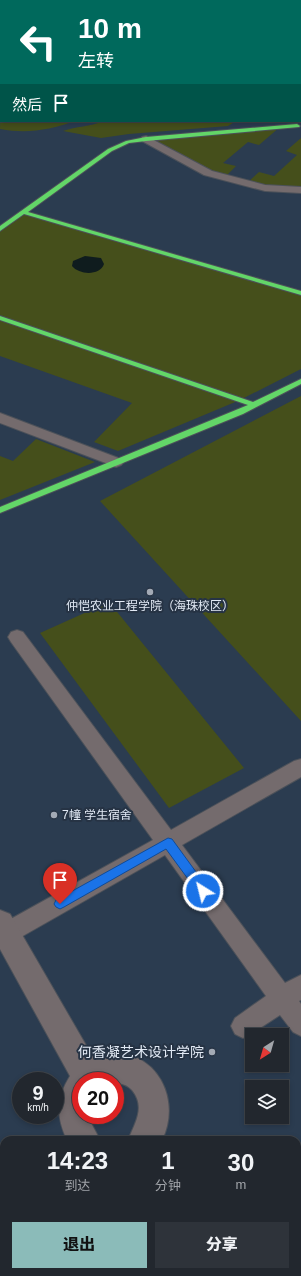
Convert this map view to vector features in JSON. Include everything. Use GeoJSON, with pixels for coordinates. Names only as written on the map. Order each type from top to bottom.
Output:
{"type":"FeatureCollection","features":[{"type":"Feature","properties":{"kind":"street"},"geometry":{"type":"LineString","coordinates":[[0,229],[110,150],[128,142],[146,139],[300,126]]}},
{"type":"Feature","properties":{"kind":"street"},"geometry":{"type":"LineString","coordinates":[[23,212],[301,294]]}},
{"type":"Feature","properties":{"kind":"street"},"geometry":{"type":"LineString","coordinates":[[0,318],[254,404]]}},
{"type":"Feature","properties":{"kind":"street"},"geometry":{"type":"LineString","coordinates":[[0,510],[254,404],[301,381]]}},
{"type":"Feature","properties":{"kind":"street"},"geometry":{"type":"LineString","coordinates":[[3,929],[80,1072]]}},
{"type":"Feature","properties":{"kind":"street"},"geometry":{"type":"LineString","coordinates":[[99,1072],[112,1068],[124,1069],[135,1074],[145,1082],[153,1094],[156,1107],[155,1120],[147,1136]]}},
{"type":"Feature","properties":{"kind":"street"},"geometry":{"type":"LineString","coordinates":[[73,1124],[74,1136]]}},
{"type":"Feature","properties":{"kind":"lane"},"geometry":{"type":"LineString","coordinates":[[146,139],[208,173],[265,188],[301,190]]}},
{"type":"Feature","properties":{"kind":"lane"},"geometry":{"type":"LineString","coordinates":[[0,418],[116,462]]}},
{"type":"Feature","properties":{"kind":"lane"},"geometry":{"type":"LineString","coordinates":[[17,637],[168,843],[292,992],[301,1024]]}},
{"type":"Feature","properties":{"kind":"lane"},"geometry":{"type":"LineString","coordinates":[[3,929],[168,843],[301,767]]}},
{"type":"Feature","properties":{"kind":"lane"},"geometry":{"type":"LineString","coordinates":[[242,1026],[292,992]]}},
{"type":"Feature","properties":{"kind":"shaded area","name":"仲恺农业工程学院（海珠校区）"},"geometry":{"type":"Polygon","coordinates":[[[0,122],[301,122],[301,1136],[0,1136],[0,122]]]}},
{"type":"Feature","properties":{"kind":"shaded area"},"geometry":{"type":"Polygon","coordinates":[[[85,256],[101,258],[104,264],[102,268],[98,271],[89,273],[79,271],[72,266],[73,261],[85,256]]]}},
{"type":"Feature","properties":{"kind":"green space"},"geometry":{"type":"Polygon","coordinates":[[[0,122],[72,122],[57,127],[29,131],[0,129],[0,122]]]}},
{"type":"Feature","properties":{"kind":"green space"},"geometry":{"type":"Polygon","coordinates":[[[100,122],[234,122],[228,126],[129,134],[101,138],[63,131],[100,122]]]}},
{"type":"Feature","properties":{"kind":"green space"},"geometry":{"type":"Polygon","coordinates":[[[280,127],[259,145],[248,142],[223,163],[236,166],[225,177],[208,173],[146,139],[280,127]]]}},
{"type":"Feature","properties":{"kind":"green space"},"geometry":{"type":"Polygon","coordinates":[[[301,138],[301,190],[247,183],[259,172],[274,176],[297,155],[286,151],[301,138]]]}},
{"type":"Feature","properties":{"kind":"green space"},"geometry":{"type":"Polygon","coordinates":[[[23,212],[301,294],[301,369],[240,400],[118,451],[94,442],[132,403],[0,356],[0,229],[23,212]]]}},
{"type":"Feature","properties":{"kind":"green space"},"geometry":{"type":"Polygon","coordinates":[[[301,396],[301,721],[100,501],[301,396]]]}},
{"type":"Feature","properties":{"kind":"green space"},"geometry":{"type":"Polygon","coordinates":[[[36,439],[95,462],[0,500],[0,456],[13,461],[36,439]]]}},
{"type":"Feature","properties":{"kind":"green space"},"geometry":{"type":"Polygon","coordinates":[[[109,602],[244,768],[169,808],[40,633],[109,602]]]}},
{"type":"Feature","properties":{"kind":"traffic: fast"},"geometry":{"type":"LineString","coordinates":[[0,229],[110,150],[128,142],[146,139],[297,126]]}},
{"type":"Feature","properties":{"kind":"traffic: fast"},"geometry":{"type":"LineString","coordinates":[[23,212],[301,293]]}},
{"type":"Feature","properties":{"kind":"traffic: fast"},"geometry":{"type":"LineString","coordinates":[[0,318],[254,405]]}},
{"type":"Feature","properties":{"kind":"traffic: fast"},"geometry":{"type":"LineString","coordinates":[[0,510],[240,412],[301,381]]}},
{"type":"Feature","properties":{"kind":"place","name":"仲恺农业工程学院（海珠校区）"},"geometry":{"type":"Point","coordinates":[150,592]}},
{"type":"Feature","properties":{"kind":"place","name":"7幢 学生宿舍"},"geometry":{"type":"Point","coordinates":[54,815]}},
{"type":"Feature","properties":{"kind":"place","name":"何香凝艺术设计学院"},"geometry":{"type":"Point","coordinates":[212,1052]}},
{"type":"Feature","properties":{"kind":"route"},"geometry":{"type":"LineString","coordinates":[[60,904],[168,843],[203,891]]}}]}
